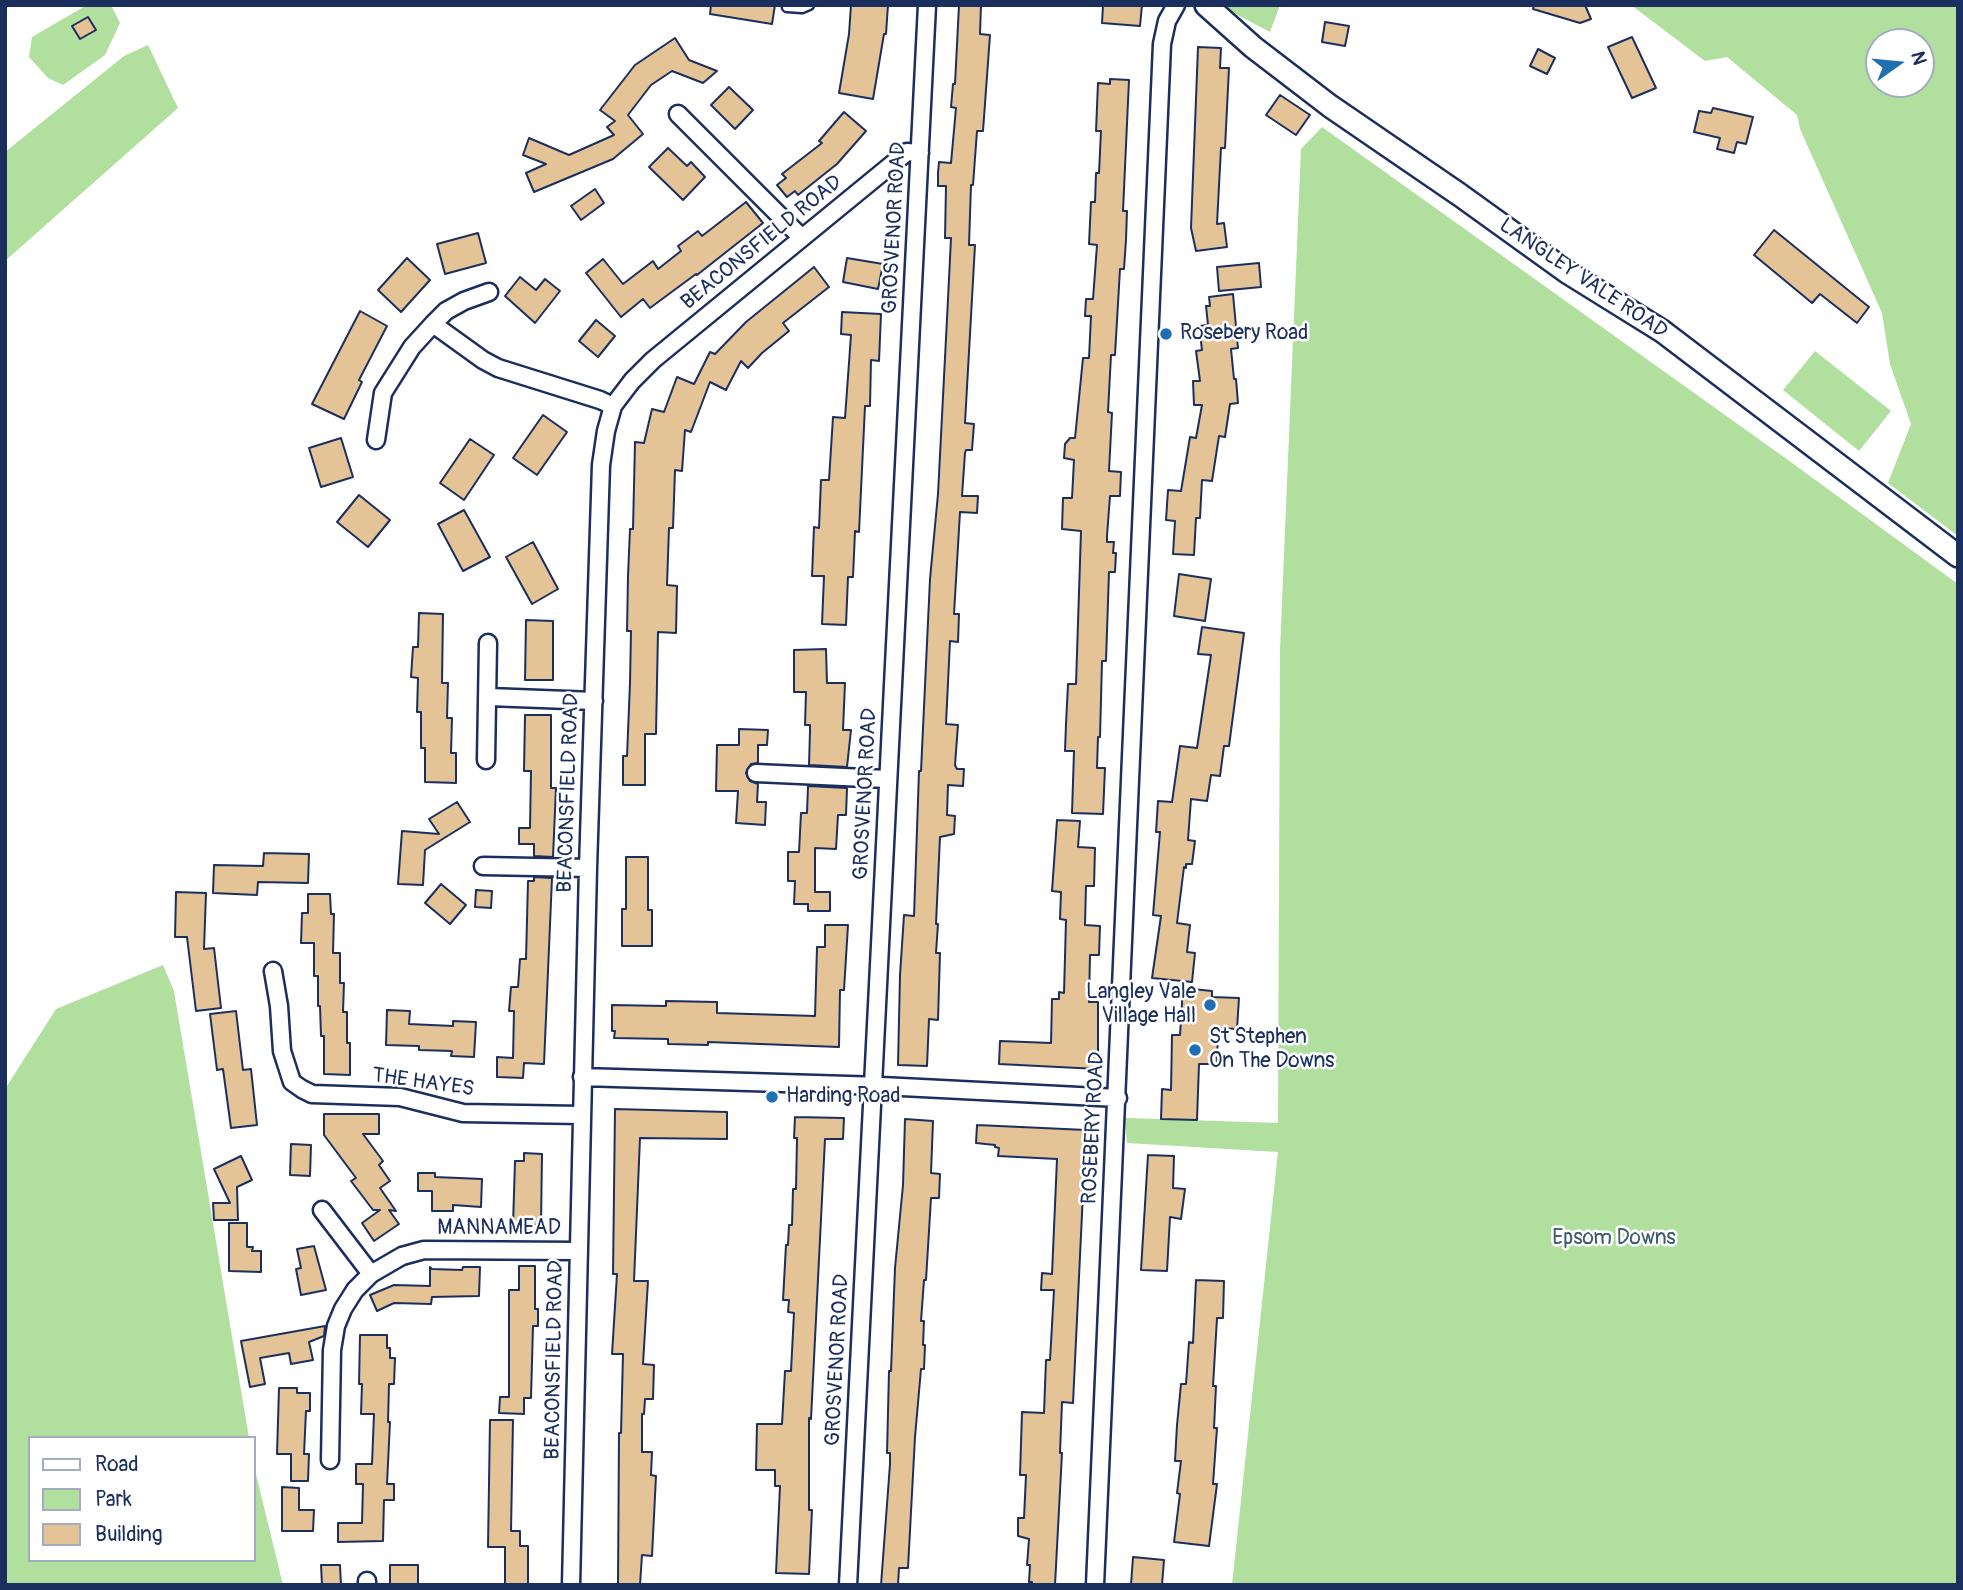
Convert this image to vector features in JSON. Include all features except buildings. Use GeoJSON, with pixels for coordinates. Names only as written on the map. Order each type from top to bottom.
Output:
{"type":"FeatureCollection","features":[{"type":"Feature","properties":{"kind":"street","name":"GROSVENOR ROAD"},"geometry":{"type":"LineString","coordinates":[[848,1585],[927,5]]}},
{"type":"Feature","properties":{"kind":"street","name":"ROSEBERY ROAD"},"geometry":{"type":"LineString","coordinates":[[1095,1585],[1162,44],[1167,21],[1176,5]]}},
{"type":"Feature","properties":{"kind":"street","name":"LANGLEY VALE ROAD"},"geometry":{"type":"LineString","coordinates":[[1206,5],[1253,47],[1330,106],[1558,266],[1662,331],[1958,556]]}},
{"type":"Feature","properties":{"kind":"street"},"geometry":{"type":"LineString","coordinates":[[678,114],[801,237]]}},
{"type":"Feature","properties":{"kind":"street","name":"BEACONSFIELD ROAD"},"geometry":{"type":"LineString","coordinates":[[571,1585],[582,1076],[601,465],[612,406],[653,360],[801,237],[907,152],[920,153]]}},
{"type":"Feature","properties":{"kind":"street"},"geometry":{"type":"LineString","coordinates":[[376,440],[383,393],[412,347],[446,311],[464,300],[489,292]]}},
{"type":"Feature","properties":{"kind":"street"},"geometry":{"type":"LineString","coordinates":[[433,324],[498,368],[612,406]]}},
{"type":"Feature","properties":{"kind":"street"},"geometry":{"type":"LineString","coordinates":[[486,760],[488,643]]}},
{"type":"Feature","properties":{"kind":"street"},"geometry":{"type":"LineString","coordinates":[[489,697],[594,701]]}},
{"type":"Feature","properties":{"kind":"street"},"geometry":{"type":"LineString","coordinates":[[757,773],[887,779]]}},
{"type":"Feature","properties":{"kind":"street"},"geometry":{"type":"LineString","coordinates":[[483,866],[588,868]]}},
{"type":"Feature","properties":{"kind":"street","name":"THE HAYES"},"geometry":{"type":"LineString","coordinates":[[273,971],[284,1059],[292,1082],[312,1094],[400,1097],[463,1113],[581,1115]]}},
{"type":"Feature","properties":{"kind":"street"},"geometry":{"type":"LineString","coordinates":[[582,1076],[1118,1098]]}},
{"type":"Feature","properties":{"kind":"street"},"geometry":{"type":"LineString","coordinates":[[322,1210],[371,1274]]}},
{"type":"Feature","properties":{"kind":"street","name":"MANNAMEAD"},"geometry":{"type":"LineString","coordinates":[[330,1460],[332,1349],[336,1326],[355,1290],[371,1274],[402,1256],[424,1250],[578,1251]]}},
{"type":"Feature","properties":{"kind":"lane"},"geometry":{"type":"LineString","coordinates":[[787,7],[802,8],[809,5]]}},
{"type":"Feature","properties":{"kind":"green space"},"geometry":{"type":"Polygon","coordinates":[[[87,5],[111,5],[120,23],[105,55],[63,85],[48,78],[29,57],[32,37],[87,5]]]}},
{"type":"Feature","properties":{"kind":"green space"},"geometry":{"type":"Polygon","coordinates":[[[1225,5],[1280,5],[1270,32],[1232,12],[1225,5]]]}},
{"type":"Feature","properties":{"kind":"green space"},"geometry":{"type":"Polygon","coordinates":[[[1631,5],[1958,5],[1958,536],[1888,483],[1911,424],[1890,364],[1882,313],[1800,129],[1797,115],[1727,57],[1705,61],[1631,5]]]}},
{"type":"Feature","properties":{"kind":"green space"},"geometry":{"type":"Polygon","coordinates":[[[148,45],[178,108],[5,261],[5,152],[124,56],[148,45]]]}},
{"type":"Feature","properties":{"kind":"green space","name":"Epsom Downs"},"geometry":{"type":"Polygon","coordinates":[[[1322,127],[1958,584],[1958,1585],[1232,1585],[1278,1152],[1127,1143],[1125,1118],[1278,1123],[1280,650],[1301,149],[1322,127]]]}},
{"type":"Feature","properties":{"kind":"green space"},"geometry":{"type":"Polygon","coordinates":[[[1815,351],[1891,411],[1859,451],[1783,390],[1815,351]]]}},
{"type":"Feature","properties":{"kind":"green space"},"geometry":{"type":"Polygon","coordinates":[[[163,965],[174,991],[249,1436],[28,1436],[28,1562],[256,1562],[256,1474],[283,1585],[5,1585],[5,1089],[56,1009],[163,965]]]}},
{"type":"Feature","properties":{"kind":"place","name":"Rosebery Road"},"geometry":{"type":"Point","coordinates":[1166,334]}},
{"type":"Feature","properties":{"kind":"place","name":"Langley Vale Village Hall"},"geometry":{"type":"Point","coordinates":[1210,1005]}},
{"type":"Feature","properties":{"kind":"place","name":"St Stephen On The Downs"},"geometry":{"type":"Point","coordinates":[1195,1050]}},
{"type":"Feature","properties":{"kind":"place","name":"Harding Road"},"geometry":{"type":"Point","coordinates":[772,1097]}}]}
